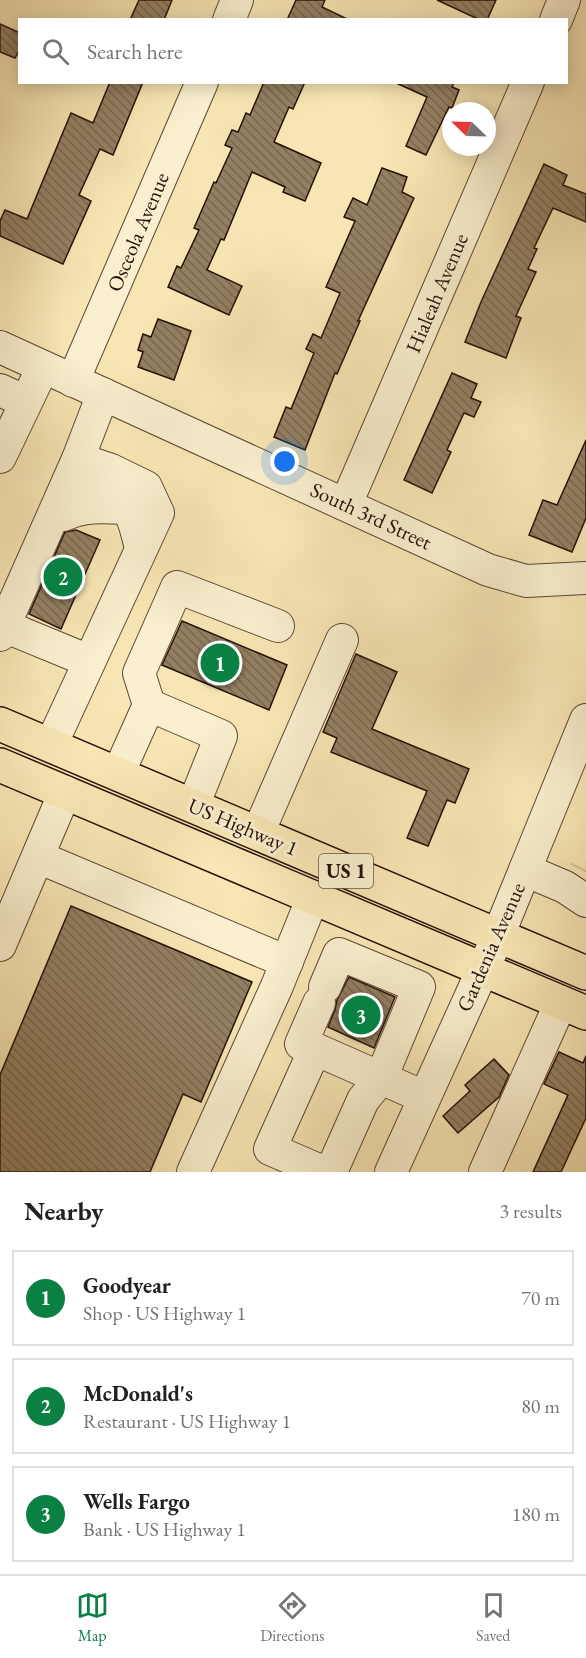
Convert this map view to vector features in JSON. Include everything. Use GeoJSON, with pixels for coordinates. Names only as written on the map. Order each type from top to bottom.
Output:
{"type":"FeatureCollection","features":[{"type":"Feature","properties":{"kind":"main road","name":"US Highway 1"},"geometry":{"type":"LineString","coordinates":[[0,724],[586,973]]}},
{"type":"Feature","properties":{"kind":"main road"},"geometry":{"type":"LineString","coordinates":[[0,754],[26,755],[51,746]]}},
{"type":"Feature","properties":{"kind":"main road","name":"US Highway 1"},"geometry":{"type":"LineString","coordinates":[[0,765],[573,1008]]}},
{"type":"Feature","properties":{"kind":"main road"},"geometry":{"type":"LineString","coordinates":[[65,792],[75,784],[89,779],[125,777]]}},
{"type":"Feature","properties":{"kind":"street"},"geometry":{"type":"LineString","coordinates":[[230,18],[237,0]]}},
{"type":"Feature","properties":{"kind":"street"},"geometry":{"type":"LineString","coordinates":[[557,18],[564,0]]}},
{"type":"Feature","properties":{"kind":"street","name":"Osceola Avenue"},"geometry":{"type":"LineString","coordinates":[[73,381],[201,84]]}},
{"type":"Feature","properties":{"kind":"street","name":"Hialeah Avenue"},"geometry":{"type":"LineString","coordinates":[[346,504],[527,84]]}},
{"type":"Feature","properties":{"kind":"street","name":"South 3rd Street"},"geometry":{"type":"LineString","coordinates":[[0,346],[488,570],[526,581],[586,578]]}},
{"type":"Feature","properties":{"kind":"street"},"geometry":{"type":"LineString","coordinates":[[0,458],[13,396],[43,367]]}},
{"type":"Feature","properties":{"kind":"street"},"geometry":{"type":"LineString","coordinates":[[4,626],[78,459],[104,394]]}},
{"type":"Feature","properties":{"kind":"street"},"geometry":{"type":"LineString","coordinates":[[51,746],[158,513],[146,487],[111,470],[78,459]]}},
{"type":"Feature","properties":{"kind":"street"},"geometry":{"type":"LineString","coordinates":[[4,626],[21,610],[73,494],[81,485],[89,482],[97,483],[109,489],[131,515],[141,548]]}},
{"type":"Feature","properties":{"kind":"street"},"geometry":{"type":"LineString","coordinates":[[125,777],[149,705],[140,673],[177,587],[278,626]]}},
{"type":"Feature","properties":{"kind":"street"},"geometry":{"type":"LineString","coordinates":[[4,626],[89,661]]}},
{"type":"Feature","properties":{"kind":"street"},"geometry":{"type":"LineString","coordinates":[[258,833],[342,640]]}},
{"type":"Feature","properties":{"kind":"street"},"geometry":{"type":"LineString","coordinates":[[149,705],[221,736],[193,806]]}},
{"type":"Feature","properties":{"kind":"street","name":"Gardenia Avenue"},"geometry":{"type":"LineString","coordinates":[[391,1172],[498,936],[525,870],[579,755],[586,720]]}},
{"type":"Feature","properties":{"kind":"street"},"geometry":{"type":"LineString","coordinates":[[0,945],[65,792]]}},
{"type":"Feature","properties":{"kind":"street"},"geometry":{"type":"LineString","coordinates":[[38,857],[287,962]]}},
{"type":"Feature","properties":{"kind":"street"},"geometry":{"type":"LineString","coordinates":[[525,870],[579,887]]}},
{"type":"Feature","properties":{"kind":"street"},"geometry":{"type":"LineString","coordinates":[[193,1172],[314,897]]}},
{"type":"Feature","properties":{"kind":"street"},"geometry":{"type":"LineString","coordinates":[[331,1172],[363,1100],[381,1078],[419,987],[339,954],[301,1044],[315,1049],[381,1078],[424,1098]]}},
{"type":"Feature","properties":{"kind":"street"},"geometry":{"type":"LineString","coordinates":[[485,1172],[573,1008]]}},
{"type":"Feature","properties":{"kind":"street"},"geometry":{"type":"LineString","coordinates":[[315,1049],[270,1149],[323,1172]]}},
{"type":"Feature","properties":{"kind":"building"},"geometry":{"type":"Polygon","coordinates":[[[139,0],[172,0],[165,18],[131,18],[139,0]]]}},
{"type":"Feature","properties":{"kind":"building"},"geometry":{"type":"Polygon","coordinates":[[[296,0],[325,0],[322,7],[345,18],[288,18],[296,0]]]}},
{"type":"Feature","properties":{"kind":"building"},"geometry":{"type":"Polygon","coordinates":[[[437,0],[496,0],[488,18],[476,18],[437,0]]]}},
{"type":"Feature","properties":{"kind":"building"},"geometry":{"type":"Polygon","coordinates":[[[0,24],[18,32],[18,53],[15,58],[0,52],[0,24]]]}},
{"type":"Feature","properties":{"kind":"building"},"geometry":{"type":"Polygon","coordinates":[[[109,84],[142,84],[113,155],[100,149],[79,195],[91,201],[63,264],[0,236],[0,221],[5,210],[27,219],[71,113],[93,123],[109,84]]]}},
{"type":"Feature","properties":{"kind":"building"},"geometry":{"type":"Polygon","coordinates":[[[263,84],[304,84],[293,109],[289,107],[274,142],[321,163],[305,201],[283,192],[285,187],[252,172],[224,240],[221,239],[207,270],[242,286],[229,315],[168,287],[177,266],[181,268],[199,230],[194,228],[232,148],[225,145],[232,130],[238,132],[246,113],[250,115],[263,84]]]}},
{"type":"Feature","properties":{"kind":"building"},"geometry":{"type":"Polygon","coordinates":[[[398,84],[453,84],[452,87],[459,90],[454,102],[442,102],[442,122],[426,155],[406,146],[427,97],[398,84]]]}},
{"type":"Feature","properties":{"kind":"building"},"geometry":{"type":"Polygon","coordinates":[[[544,164],[567,175],[563,185],[586,194],[586,222],[553,208],[534,248],[537,249],[528,269],[536,272],[516,316],[521,318],[506,358],[465,342],[544,164]]]}},
{"type":"Feature","properties":{"kind":"building"},"geometry":{"type":"Polygon","coordinates":[[[382,168],[407,177],[402,192],[414,198],[358,321],[360,321],[337,374],[335,373],[305,450],[274,437],[286,407],[291,409],[314,353],[306,349],[313,334],[321,338],[340,293],[326,287],[355,221],[344,217],[353,198],[367,205],[382,168]]]}},
{"type":"Feature","properties":{"kind":"building"},"geometry":{"type":"Polygon","coordinates":[[[158,319],[191,331],[174,380],[138,367],[143,352],[138,350],[143,334],[151,337],[158,319]]]}},
{"type":"Feature","properties":{"kind":"building"},"geometry":{"type":"Polygon","coordinates":[[[452,373],[477,384],[471,398],[481,402],[474,417],[464,413],[447,450],[451,452],[432,493],[404,480],[452,373]]]}},
{"type":"Feature","properties":{"kind":"building"},"geometry":{"type":"Polygon","coordinates":[[[586,440],[586,518],[572,552],[529,535],[543,500],[557,505],[586,440]]]}},
{"type":"Feature","properties":{"kind":"building"},"geometry":{"type":"Polygon","coordinates":[[[76,530],[100,540],[61,629],[29,614],[65,532],[76,530]]]}},
{"type":"Feature","properties":{"kind":"building"},"geometry":{"type":"Polygon","coordinates":[[[182,621],[287,665],[269,710],[162,665],[182,621]]]}},
{"type":"Feature","properties":{"kind":"building"},"geometry":{"type":"Polygon","coordinates":[[[356,654],[397,672],[372,729],[469,769],[455,803],[447,800],[428,846],[407,838],[427,791],[331,752],[337,738],[323,732],[356,654]]]}},
{"type":"Feature","properties":{"kind":"building"},"geometry":{"type":"Polygon","coordinates":[[[71,906],[252,982],[201,1102],[183,1094],[150,1172],[0,1172],[0,1075],[71,906]]]}},
{"type":"Feature","properties":{"kind":"building"},"geometry":{"type":"Polygon","coordinates":[[[349,977],[395,997],[374,1048],[328,1027],[337,1000],[349,977]]]}},
{"type":"Feature","properties":{"kind":"building"},"geometry":{"type":"Polygon","coordinates":[[[559,1052],[583,1063],[586,1056],[586,1118],[561,1172],[533,1172],[568,1095],[544,1084],[559,1052]]]}},
{"type":"Feature","properties":{"kind":"building"},"geometry":{"type":"Polygon","coordinates":[[[494,1059],[509,1075],[499,1097],[458,1133],[443,1116],[470,1091],[465,1085],[494,1059]]]}},
{"type":"Feature","properties":{"kind":"place","name":"McDonald's"},"geometry":{"type":"Point","coordinates":[63,577]}},
{"type":"Feature","properties":{"kind":"place","name":"Goodyear"},"geometry":{"type":"Point","coordinates":[220,663]}},
{"type":"Feature","properties":{"kind":"place","name":"Wells Fargo"},"geometry":{"type":"Point","coordinates":[361,1015]}}]}
